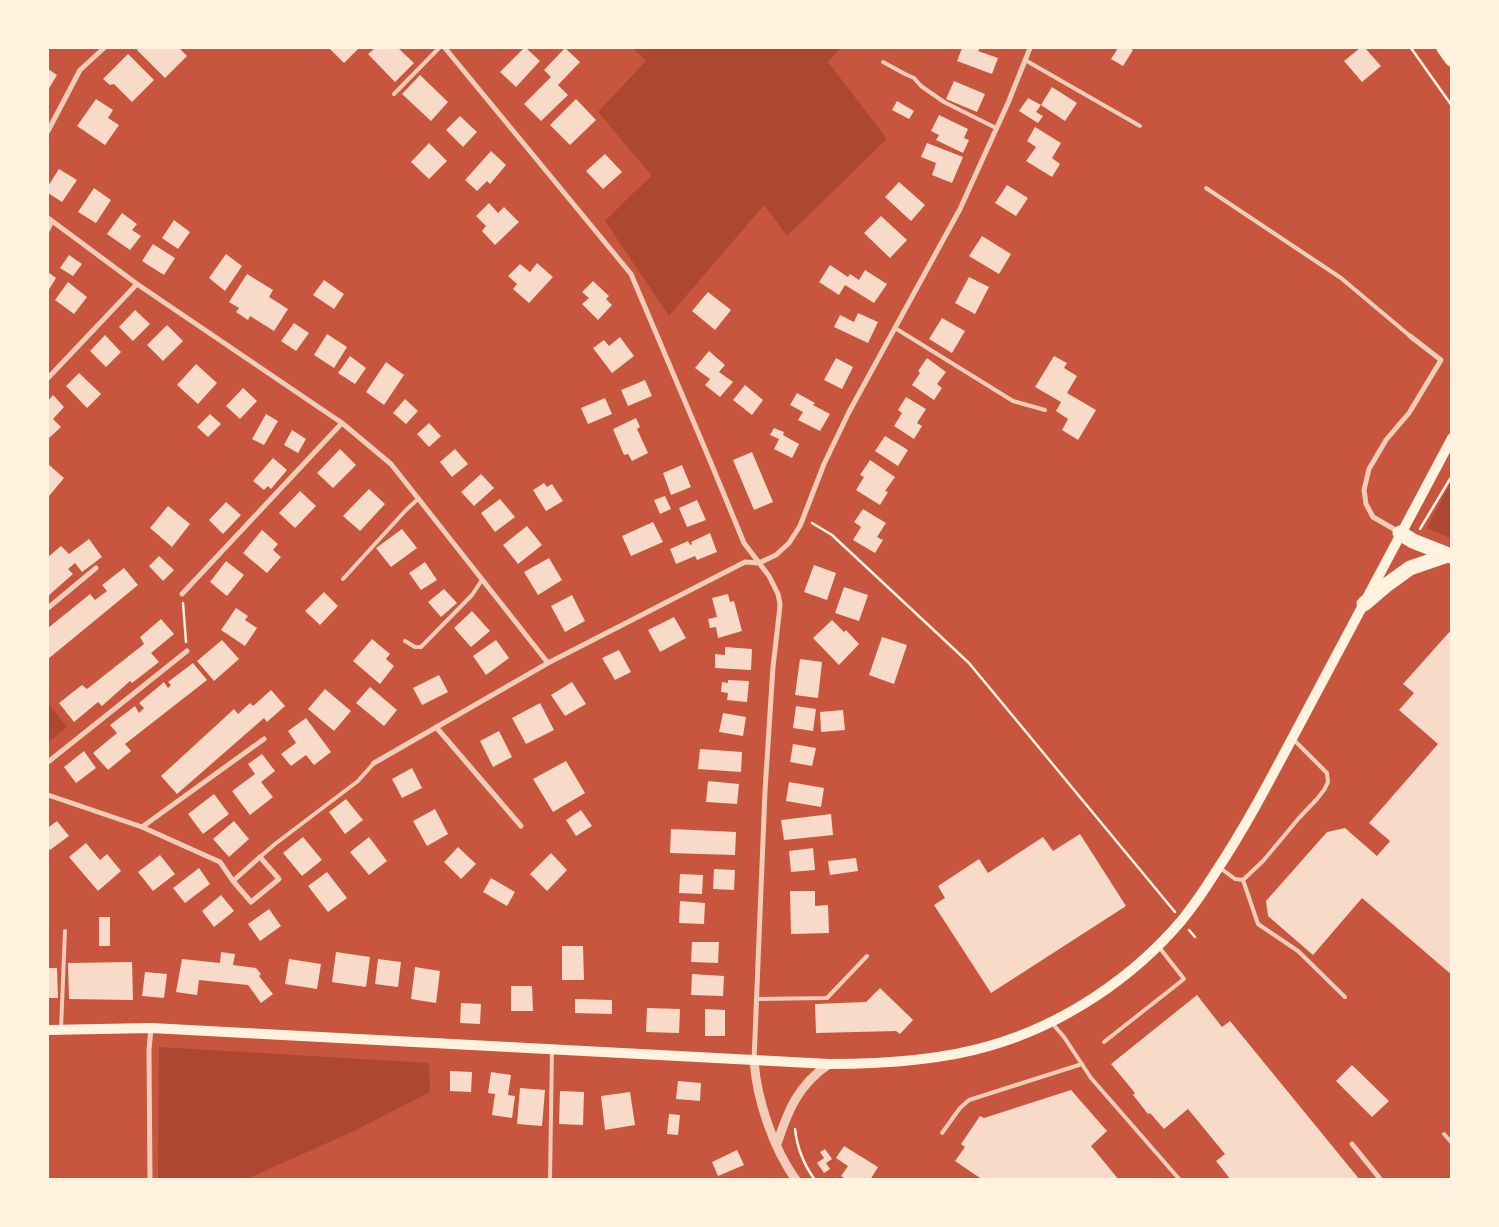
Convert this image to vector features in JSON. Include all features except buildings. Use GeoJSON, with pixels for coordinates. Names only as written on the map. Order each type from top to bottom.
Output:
{"type":"FeatureCollection","features":[{"type":"Feature","properties":{"kind":"highway"},"geometry":{"type":"LineString","coordinates":[[1444,48],[1452,58]]}},
{"type":"Feature","properties":{"kind":"highway"},"geometry":{"type":"LineString","coordinates":[[1400,533],[1413,541],[1450,556]]}},
{"type":"Feature","properties":{"kind":"highway"},"geometry":{"type":"LineString","coordinates":[[1364,604],[1410,568],[1450,556]]}},
{"type":"Feature","properties":{"kind":"main road"},"geometry":{"type":"LineString","coordinates":[[48,1030],[151,1028],[829,1064],[879,1064],[945,1056],[989,1046],[1022,1035],[1052,1022],[1090,1000],[1126,975],[1182,921],[1198,899],[1255,808],[1452,438]]}},
{"type":"Feature","properties":{"kind":"street"},"geometry":{"type":"LineString","coordinates":[[48,131],[80,70],[104,48]]}},
{"type":"Feature","properties":{"kind":"street"},"geometry":{"type":"LineString","coordinates":[[445,48],[631,274],[744,543],[774,585],[780,604],[773,667],[765,791],[754,1061],[755,1074],[768,1125],[796,1180]]}},
{"type":"Feature","properties":{"kind":"street"},"geometry":{"type":"LineString","coordinates":[[374,763],[548,664],[745,562],[759,563],[769,559],[789,543],[804,518],[824,464],[849,412],[960,209],[1030,48]]}},
{"type":"Feature","properties":{"kind":"street"},"geometry":{"type":"LineString","coordinates":[[50,220],[137,284],[342,423],[391,464],[548,664]]}},
{"type":"Feature","properties":{"kind":"street"},"geometry":{"type":"LineString","coordinates":[[48,378],[137,284]]}},
{"type":"Feature","properties":{"kind":"street"},"geometry":{"type":"LineString","coordinates":[[1400,533],[1373,517],[1366,504],[1364,490],[1369,470],[1386,440],[1409,413],[1441,360],[1410,336]]}},
{"type":"Feature","properties":{"kind":"street"},"geometry":{"type":"LineString","coordinates":[[182,594],[342,423]]}},
{"type":"Feature","properties":{"kind":"street"},"geometry":{"type":"LineString","coordinates":[[48,608],[96,568]]}},
{"type":"Feature","properties":{"kind":"street"},"geometry":{"type":"LineString","coordinates":[[48,762],[187,651]]}},
{"type":"Feature","properties":{"kind":"street"},"geometry":{"type":"LineString","coordinates":[[436,727],[521,826]]}},
{"type":"Feature","properties":{"kind":"street"},"geometry":{"type":"LineString","coordinates":[[142,827],[264,739]]}},
{"type":"Feature","properties":{"kind":"street"},"geometry":{"type":"LineString","coordinates":[[48,795],[142,827],[220,862],[233,881],[251,902],[279,879],[260,857],[233,881]]}},
{"type":"Feature","properties":{"kind":"street"},"geometry":{"type":"LineString","coordinates":[[150,1180],[149,1050],[151,1028]]}},
{"type":"Feature","properties":{"kind":"street"},"geometry":{"type":"LineString","coordinates":[[777,1144],[788,1113],[799,1092],[817,1072],[829,1064]]}},
{"type":"Feature","properties":{"kind":"street"},"geometry":{"type":"LineString","coordinates":[[1352,1144],[1381,1180]]}},
{"type":"Feature","properties":{"kind":"lane"},"geometry":{"type":"LineString","coordinates":[[394,94],[439,48]]}},
{"type":"Feature","properties":{"kind":"lane"},"geometry":{"type":"LineString","coordinates":[[1025,60],[1140,126]]}},
{"type":"Feature","properties":{"kind":"lane"},"geometry":{"type":"LineString","coordinates":[[884,62],[914,78],[921,86],[944,102],[996,128]]}},
{"type":"Feature","properties":{"kind":"lane"},"geometry":{"type":"LineString","coordinates":[[1206,188],[1341,278],[1410,336]]}},
{"type":"Feature","properties":{"kind":"lane"},"geometry":{"type":"LineString","coordinates":[[48,230],[50,220]]}},
{"type":"Feature","properties":{"kind":"lane"},"geometry":{"type":"LineString","coordinates":[[895,328],[1013,401],[1045,410]]}},
{"type":"Feature","properties":{"kind":"lane"},"geometry":{"type":"LineString","coordinates":[[343,579],[418,499]]}},
{"type":"Feature","properties":{"kind":"lane"},"geometry":{"type":"LineString","coordinates":[[405,641],[416,647],[422,647],[472,595],[482,580]]}},
{"type":"Feature","properties":{"kind":"lane"},"geometry":{"type":"LineString","coordinates":[[1243,880],[1263,861],[1317,799],[1328,782],[1326,773],[1292,738]]}},
{"type":"Feature","properties":{"kind":"lane"},"geometry":{"type":"LineString","coordinates":[[260,857],[358,781],[374,763]]}},
{"type":"Feature","properties":{"kind":"lane"},"geometry":{"type":"LineString","coordinates":[[1219,867],[1235,879],[1243,880]]}},
{"type":"Feature","properties":{"kind":"lane"},"geometry":{"type":"LineString","coordinates":[[1243,880],[1258,924],[1298,951],[1344,997]]}},
{"type":"Feature","properties":{"kind":"lane"},"geometry":{"type":"LineString","coordinates":[[61,1029],[65,931]]}},
{"type":"Feature","properties":{"kind":"lane"},"geometry":{"type":"LineString","coordinates":[[1104,1042],[1184,980],[1158,946]]}},
{"type":"Feature","properties":{"kind":"lane"},"geometry":{"type":"LineString","coordinates":[[757,999],[826,998],[867,956]]}},
{"type":"Feature","properties":{"kind":"lane"},"geometry":{"type":"LineString","coordinates":[[1052,1022],[1091,1078],[1180,1180]]}},
{"type":"Feature","properties":{"kind":"lane"},"geometry":{"type":"LineString","coordinates":[[550,1180],[552,1049]]}},
{"type":"Feature","properties":{"kind":"lane"},"geometry":{"type":"LineString","coordinates":[[942,1133],[968,1100],[1082,1064]]}},
{"type":"Feature","properties":{"kind":"lane"},"geometry":{"type":"LineString","coordinates":[[1444,1134],[1452,1143]]}},
{"type":"Feature","properties":{"kind":"path"},"geometry":{"type":"LineString","coordinates":[[1412,48],[1452,106]]}},
{"type":"Feature","properties":{"kind":"path"},"geometry":{"type":"LineString","coordinates":[[804,518],[832,535],[969,663],[1182,921]]}},
{"type":"Feature","properties":{"kind":"path"},"geometry":{"type":"LineString","coordinates":[[182,594],[187,651]]}},
{"type":"Feature","properties":{"kind":"path"},"geometry":{"type":"LineString","coordinates":[[795,1124],[796,1139],[815,1180]]}},
{"type":"Feature","properties":{"kind":"shaded area"},"geometry":{"type":"Polygon","coordinates":[[[633,48],[840,48],[828,62],[887,139],[787,236],[764,205],[669,316],[605,221],[652,176],[598,112],[646,61],[633,48]]]}},
{"type":"Feature","properties":{"kind":"shaded area"},"geometry":{"type":"Polygon","coordinates":[[[1451,482],[1451,538],[1427,528],[1451,482]]]}},
{"type":"Feature","properties":{"kind":"shaded area"},"geometry":{"type":"Polygon","coordinates":[[[48,703],[67,727],[48,742],[48,703]]]}},
{"type":"Feature","properties":{"kind":"shaded area"},"geometry":{"type":"Polygon","coordinates":[[[159,1047],[429,1063],[430,1092],[356,1130],[247,1179],[158,1179],[159,1047]]]}}]}
